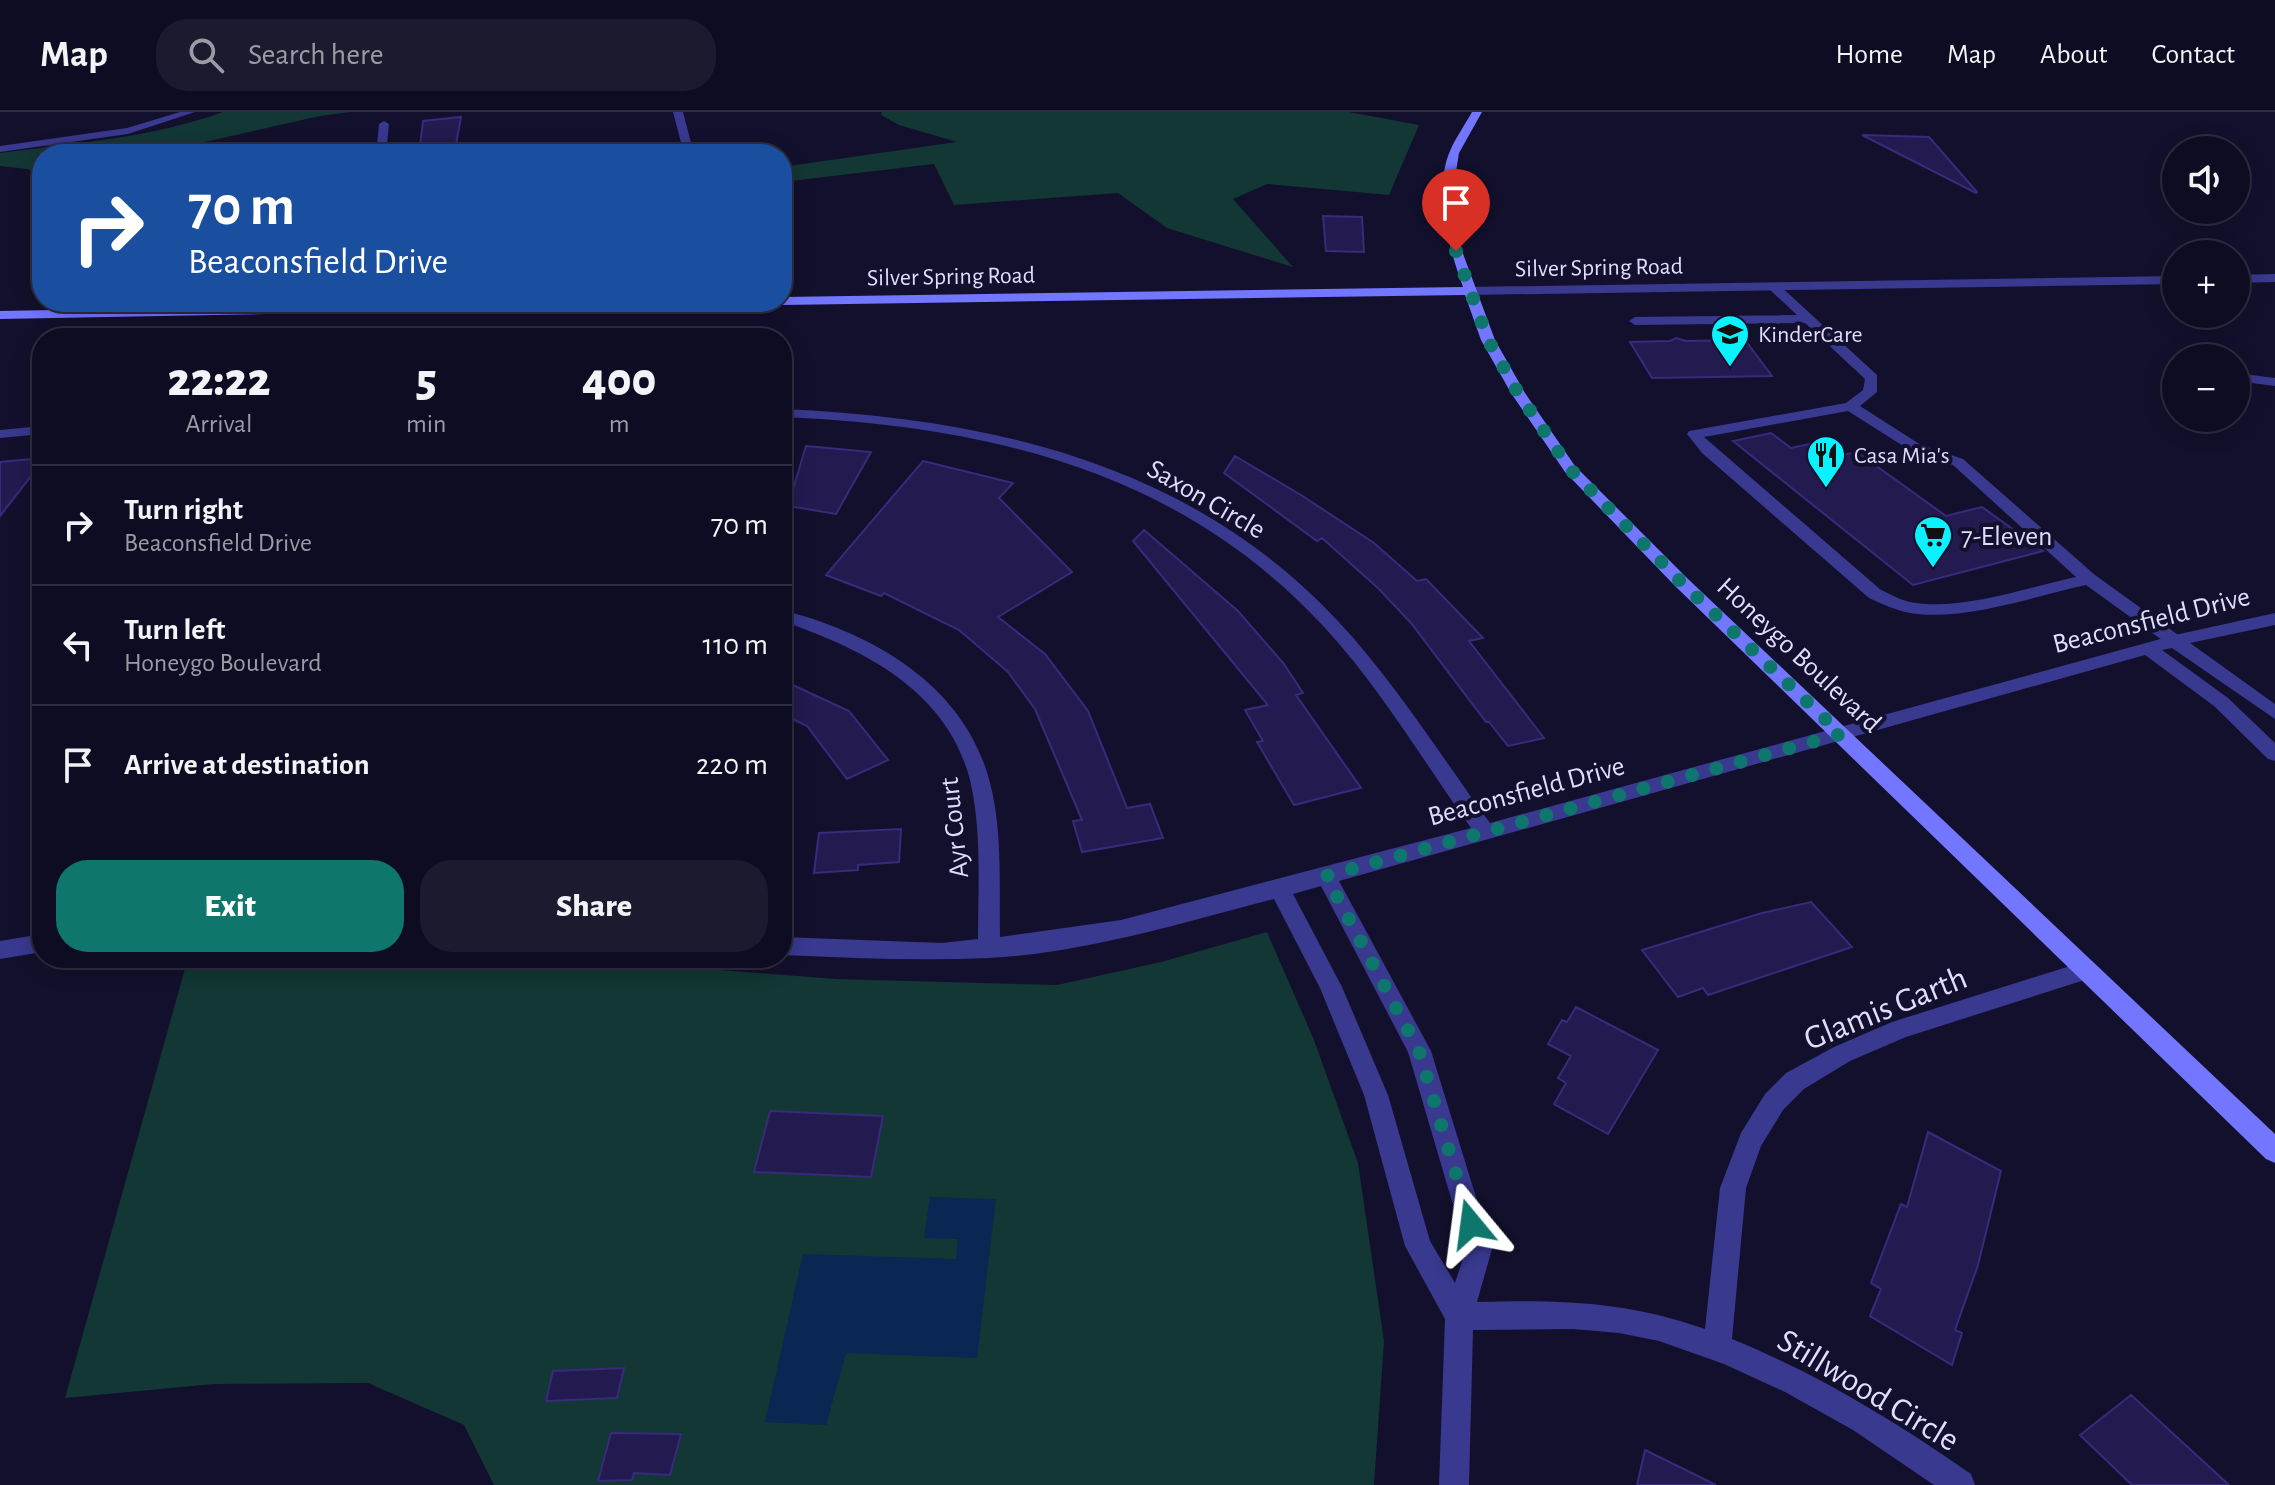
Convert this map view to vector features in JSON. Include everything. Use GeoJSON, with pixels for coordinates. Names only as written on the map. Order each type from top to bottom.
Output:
{"type":"FeatureCollection","features":[{"type":"Feature","properties":{"kind":"main road","name":"Honeygo Boulevard"},"geometry":{"type":"LineString","coordinates":[[1477,112],[1454,153],[1450,178],[1451,225],[1469,291],[1496,353],[1570,469],[1681,582],[2275,1151]]}},
{"type":"Feature","properties":{"kind":"main road","name":"Silver Spring Road"},"geometry":{"type":"LineString","coordinates":[[792,301],[1469,291]]}},
{"type":"Feature","properties":{"kind":"main road"},"geometry":{"type":"LineString","coordinates":[[0,315],[102,312]]}},
{"type":"Feature","properties":{"kind":"street"},"geometry":{"type":"LineString","coordinates":[[36,144],[128,131],[190,112]]}},
{"type":"Feature","properties":{"kind":"street"},"geometry":{"type":"LineString","coordinates":[[678,112],[686,144]]}},
{"type":"Feature","properties":{"kind":"street"},"geometry":{"type":"LineString","coordinates":[[382,144],[384,124]]}},
{"type":"Feature","properties":{"kind":"street"},"geometry":{"type":"LineString","coordinates":[[0,149],[32,144]]}},
{"type":"Feature","properties":{"kind":"street"},"geometry":{"type":"LineString","coordinates":[[2250,279],[2275,278]]}},
{"type":"Feature","properties":{"kind":"street","name":"Silver Spring Road"},"geometry":{"type":"LineString","coordinates":[[1469,291],[2162,280]]}},
{"type":"Feature","properties":{"kind":"street"},"geometry":{"type":"LineString","coordinates":[[1773,286],[1872,378],[1870,392],[1850,406],[1694,434],[1707,450],[1875,594],[1900,606],[1960,605],[2089,579]]}},
{"type":"Feature","properties":{"kind":"street"},"geometry":{"type":"LineString","coordinates":[[1635,321],[1810,319]]}},
{"type":"Feature","properties":{"kind":"street"},"geometry":{"type":"LineString","coordinates":[[2250,379],[2275,382]]}},
{"type":"Feature","properties":{"kind":"street"},"geometry":{"type":"LineString","coordinates":[[1850,406],[1916,448],[1958,462],[2089,579],[2275,713]]}},
{"type":"Feature","properties":{"kind":"street","name":"Saxon Circle"},"geometry":{"type":"LineString","coordinates":[[792,413],[925,423],[1021,443],[1134,483],[1210,524],[1254,552],[1330,622],[1485,832]]}},
{"type":"Feature","properties":{"kind":"street"},"geometry":{"type":"LineString","coordinates":[[0,434],[32,431]]}},
{"type":"Feature","properties":{"kind":"street","name":"Ayr Court"},"geometry":{"type":"LineString","coordinates":[[792,618],[832,632],[897,665],[942,702],[958,725],[980,781],[989,949]]}},
{"type":"Feature","properties":{"kind":"street","name":"Beaconsfield Drive"},"geometry":{"type":"LineString","coordinates":[[792,947],[895,952],[989,949],[1121,929],[1280,889],[2175,641],[2275,619]]}},
{"type":"Feature","properties":{"kind":"street"},"geometry":{"type":"LineString","coordinates":[[2148,649],[2221,702],[2275,754]]}},
{"type":"Feature","properties":{"kind":"street"},"geometry":{"type":"LineString","coordinates":[[1326,876],[1419,1051],[1479,1249],[1459,1316],[1454,1485]]}},
{"type":"Feature","properties":{"kind":"street"},"geometry":{"type":"LineString","coordinates":[[1280,889],[1331,987],[1376,1095],[1418,1246],[1459,1316]]}},
{"type":"Feature","properties":{"kind":"street"},"geometry":{"type":"LineString","coordinates":[[0,950],[32,945]]}},
{"type":"Feature","properties":{"kind":"street","name":"Glamis Garth"},"geometry":{"type":"LineString","coordinates":[[1717,1346],[1733,1188],[1750,1141],[1774,1102],[1795,1081],[1842,1054],[1900,1029],[2086,970]]}},
{"type":"Feature","properties":{"kind":"street","name":"Stillwood Circle"},"geometry":{"type":"LineString","coordinates":[[1459,1316],[1574,1315],[1643,1323],[1717,1346],[1790,1377],[1914,1452],[1960,1485]]}},
{"type":"Feature","properties":{"kind":"green space"},"geometry":{"type":"Polygon","coordinates":[[[223,112],[350,112],[195,144],[70,144],[141,134],[223,112]]]}},
{"type":"Feature","properties":{"kind":"green space"},"geometry":{"type":"Polygon","coordinates":[[[882,112],[1349,112],[1419,125],[1389,195],[1267,184],[1233,199],[1293,267],[1167,228],[1118,193],[954,205],[934,164],[792,181],[792,166],[957,142],[899,125],[881,115],[882,112]]]}},
{"type":"Feature","properties":{"kind":"green space"},"geometry":{"type":"Polygon","coordinates":[[[32,149],[32,172],[0,166],[0,153],[32,149]]]}},
{"type":"Feature","properties":{"kind":"green space"},"geometry":{"type":"Polygon","coordinates":[[[1267,932],[1314,1040],[1358,1163],[1384,1341],[1374,1485],[494,1485],[464,1425],[368,1383],[214,1384],[65,1398],[185,968],[693,968],[836,979],[1057,985],[1161,962],[1267,932]]]}},
{"type":"Feature","properties":{"kind":"water"},"geometry":{"type":"Polygon","coordinates":[[[930,1197],[996,1199],[977,1358],[846,1353],[826,1425],[765,1422],[803,1254],[956,1259],[958,1239],[924,1238],[930,1197]]]}},
{"type":"Feature","properties":{"kind":"building"},"geometry":{"type":"Polygon","coordinates":[[[461,117],[456,144],[420,144],[423,121],[461,117]]]}},
{"type":"Feature","properties":{"kind":"building"},"geometry":{"type":"Polygon","coordinates":[[[1862,135],[1929,137],[1977,192],[1976,193],[1862,135]]]}},
{"type":"Feature","properties":{"kind":"building"},"geometry":{"type":"Polygon","coordinates":[[[1323,216],[1362,217],[1364,252],[1326,251],[1323,216]]]}},
{"type":"Feature","properties":{"kind":"building"},"geometry":{"type":"Polygon","coordinates":[[[1676,338],[1686,341],[1745,340],[1772,376],[1652,378],[1630,342],[1670,341],[1676,338]]]}},
{"type":"Feature","properties":{"kind":"building"},"geometry":{"type":"Polygon","coordinates":[[[1771,433],[1791,448],[1814,443],[1833,457],[1857,452],[1946,516],[1982,507],[2043,551],[1913,585],[1733,441],[1771,433]]]}},
{"type":"Feature","properties":{"kind":"building"},"geometry":{"type":"Polygon","coordinates":[[[806,446],[871,452],[836,514],[792,507],[792,493],[806,446]]]}},
{"type":"Feature","properties":{"kind":"building"},"geometry":{"type":"Polygon","coordinates":[[[1235,456],[1374,543],[1417,581],[1426,579],[1483,638],[1469,641],[1544,738],[1508,746],[1486,722],[1411,623],[1379,589],[1322,538],[1317,541],[1224,473],[1235,456]]]}},
{"type":"Feature","properties":{"kind":"building"},"geometry":{"type":"Polygon","coordinates":[[[32,459],[32,475],[0,516],[0,462],[32,459]]]}},
{"type":"Feature","properties":{"kind":"building"},"geometry":{"type":"Polygon","coordinates":[[[923,461],[1013,483],[999,498],[1072,572],[998,617],[1045,654],[1088,711],[1127,808],[1150,804],[1163,838],[1082,852],[1073,821],[1082,820],[1035,709],[1008,672],[959,630],[884,593],[881,596],[826,575],[923,461]]]}},
{"type":"Feature","properties":{"kind":"building"},"geometry":{"type":"Polygon","coordinates":[[[1144,530],[1238,611],[1284,664],[1303,693],[1296,695],[1361,788],[1294,805],[1257,742],[1263,741],[1245,710],[1268,705],[1133,541],[1144,530]]]}},
{"type":"Feature","properties":{"kind":"building"},"geometry":{"type":"Polygon","coordinates":[[[792,685],[849,711],[888,760],[847,779],[807,726],[792,719],[792,685]]]}},
{"type":"Feature","properties":{"kind":"building"},"geometry":{"type":"Polygon","coordinates":[[[901,829],[899,862],[858,865],[858,870],[814,873],[819,833],[901,829]]]}},
{"type":"Feature","properties":{"kind":"building"},"geometry":{"type":"Polygon","coordinates":[[[1811,902],[1852,947],[1708,995],[1703,988],[1678,997],[1642,950],[1762,913],[1811,902]]]}},
{"type":"Feature","properties":{"kind":"building"},"geometry":{"type":"Polygon","coordinates":[[[1576,1007],[1658,1050],[1608,1134],[1554,1104],[1566,1083],[1558,1078],[1571,1056],[1548,1044],[1562,1020],[1567,1022],[1576,1007]]]}},
{"type":"Feature","properties":{"kind":"building"},"geometry":{"type":"Polygon","coordinates":[[[770,1111],[883,1116],[871,1177],[754,1172],[770,1111]]]}},
{"type":"Feature","properties":{"kind":"building"},"geometry":{"type":"Polygon","coordinates":[[[1928,1132],[2001,1171],[1978,1265],[1955,1330],[1962,1333],[1952,1365],[1870,1316],[1881,1289],[1871,1283],[1901,1204],[1907,1207],[1928,1132]]]}},
{"type":"Feature","properties":{"kind":"building"},"geometry":{"type":"Polygon","coordinates":[[[624,1368],[617,1398],[546,1401],[553,1371],[624,1368]]]}},
{"type":"Feature","properties":{"kind":"building"},"geometry":{"type":"Polygon","coordinates":[[[2131,1395],[2229,1485],[2132,1485],[2080,1435],[2131,1395]]]}},
{"type":"Feature","properties":{"kind":"building"},"geometry":{"type":"Polygon","coordinates":[[[611,1433],[681,1434],[670,1475],[634,1473],[632,1480],[598,1481],[611,1433]]]}},
{"type":"Feature","properties":{"kind":"building"},"geometry":{"type":"Polygon","coordinates":[[[1645,1450],[1716,1485],[1637,1485],[1645,1450]]]}},
{"type":"Feature","properties":{"kind":"place","name":"KinderCare"},"geometry":{"type":"Point","coordinates":[1730,368]}},
{"type":"Feature","properties":{"kind":"place","name":"Casa Mia's"},"geometry":{"type":"Point","coordinates":[1826,489]}},
{"type":"Feature","properties":{"kind":"place","name":"7-Eleven"},"geometry":{"type":"Point","coordinates":[1933,569]}},
{"type":"Feature","properties":{"kind":"route"},"geometry":{"type":"LineString","coordinates":[[1456,251],[1488,340],[1518,393],[1570,469],[1681,582],[1841,734],[1326,876],[1419,1051],[1471,1224]]}}]}
